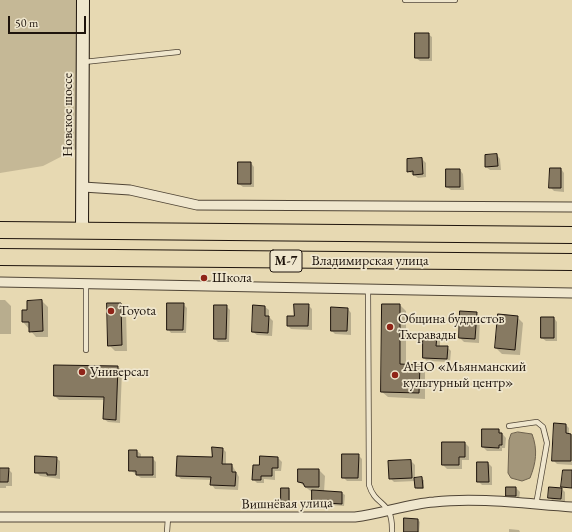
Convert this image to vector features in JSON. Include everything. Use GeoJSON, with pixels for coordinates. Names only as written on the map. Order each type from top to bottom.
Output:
{"type":"FeatureCollection","features":[{"type":"Feature","properties":{"kind":"highway","name":"Владимирская улица"},"geometry":{"type":"LineString","coordinates":[[0,230],[572,235]]}},
{"type":"Feature","properties":{"kind":"highway","name":"Владимирская улица"},"geometry":{"type":"LineString","coordinates":[[0,257],[572,262]]}},
{"type":"Feature","properties":{"kind":"street","name":"Новское шоссе"},"geometry":{"type":"LineString","coordinates":[[82,231],[83,0]]}},
{"type":"Feature","properties":{"kind":"street"},"geometry":{"type":"LineString","coordinates":[[83,186],[130,190],[197,205],[572,207]]}},
{"type":"Feature","properties":{"kind":"street"},"geometry":{"type":"LineString","coordinates":[[0,282],[572,293]]}},
{"type":"Feature","properties":{"kind":"street","name":"Вишнёвая улица"},"geometry":{"type":"LineString","coordinates":[[0,517],[355,518],[390,512],[415,504],[436,501],[465,501],[572,507]]}},
{"type":"Feature","properties":{"kind":"lane"},"geometry":{"type":"LineString","coordinates":[[405,0],[455,0]]}},
{"type":"Feature","properties":{"kind":"lane"},"geometry":{"type":"LineString","coordinates":[[83,62],[178,52]]}},
{"type":"Feature","properties":{"kind":"lane"},"geometry":{"type":"LineString","coordinates":[[86,284],[86,350]]}},
{"type":"Feature","properties":{"kind":"lane"},"geometry":{"type":"LineString","coordinates":[[368,289],[369,485],[371,491],[390,512],[392,519],[392,532]]}},
{"type":"Feature","properties":{"kind":"lane"},"geometry":{"type":"LineString","coordinates":[[509,426],[536,422],[544,427],[547,443],[536,505]]}},
{"type":"Feature","properties":{"kind":"lane"},"geometry":{"type":"LineString","coordinates":[[167,532],[168,518]]}},
{"type":"Feature","properties":{"kind":"shaded area"},"geometry":{"type":"Polygon","coordinates":[[[0,0],[77,0],[76,149],[43,166],[0,173],[0,0]]]}},
{"type":"Feature","properties":{"kind":"shaded area"},"geometry":{"type":"Polygon","coordinates":[[[518,432],[532,434],[536,451],[534,467],[530,478],[522,481],[511,478],[508,473],[509,440],[511,434],[518,432]]]}},
{"type":"Feature","properties":{"kind":"building"},"geometry":{"type":"Polygon","coordinates":[[[415,33],[429,33],[429,58],[415,58],[415,33]]]}},
{"type":"Feature","properties":{"kind":"building"},"geometry":{"type":"Polygon","coordinates":[[[497,154],[498,166],[485,167],[485,155],[497,154]]]}},
{"type":"Feature","properties":{"kind":"building"},"geometry":{"type":"Polygon","coordinates":[[[422,158],[423,174],[413,175],[413,171],[407,172],[407,159],[422,158]]]}},
{"type":"Feature","properties":{"kind":"building"},"geometry":{"type":"Polygon","coordinates":[[[238,162],[251,162],[251,184],[238,184],[238,162]]]}},
{"type":"Feature","properties":{"kind":"building"},"geometry":{"type":"Polygon","coordinates":[[[550,168],[561,168],[561,188],[549,188],[550,168]]]}},
{"type":"Feature","properties":{"kind":"building"},"geometry":{"type":"Polygon","coordinates":[[[446,169],[460,169],[460,187],[446,187],[446,169]]]}},
{"type":"Feature","properties":{"kind":"building"},"geometry":{"type":"Polygon","coordinates":[[[42,300],[43,331],[29,332],[29,322],[22,322],[22,310],[27,310],[27,301],[42,300]]]}},
{"type":"Feature","properties":{"kind":"building"},"geometry":{"type":"Polygon","coordinates":[[[107,303],[121,303],[122,345],[108,346],[107,303]]]}},
{"type":"Feature","properties":{"kind":"building"},"geometry":{"type":"Polygon","coordinates":[[[167,303],[184,303],[183,330],[167,330],[167,303]]]}},
{"type":"Feature","properties":{"kind":"building"},"geometry":{"type":"Polygon","coordinates":[[[294,304],[309,304],[308,326],[287,326],[287,316],[294,316],[294,304]]]}},
{"type":"Feature","properties":{"kind":"building"},"geometry":{"type":"Polygon","coordinates":[[[382,304],[400,304],[400,364],[420,365],[419,393],[381,392],[382,304]]]}},
{"type":"Feature","properties":{"kind":"building"},"geometry":{"type":"Polygon","coordinates":[[[214,305],[227,305],[226,339],[214,339],[214,305]]]}},
{"type":"Feature","properties":{"kind":"building"},"geometry":{"type":"Polygon","coordinates":[[[253,305],[265,306],[265,316],[269,316],[268,333],[252,332],[253,305]]]}},
{"type":"Feature","properties":{"kind":"building"},"geometry":{"type":"Polygon","coordinates":[[[331,307],[348,308],[347,331],[331,331],[331,307]]]}},
{"type":"Feature","properties":{"kind":"building"},"geometry":{"type":"Polygon","coordinates":[[[460,311],[477,312],[475,339],[459,338],[460,311]]]}},
{"type":"Feature","properties":{"kind":"building"},"geometry":{"type":"Polygon","coordinates":[[[498,314],[518,316],[515,350],[495,348],[498,314]]]}},
{"type":"Feature","properties":{"kind":"building"},"geometry":{"type":"Polygon","coordinates":[[[541,317],[554,317],[554,338],[541,338],[541,317]]]}},
{"type":"Feature","properties":{"kind":"building"},"geometry":{"type":"Polygon","coordinates":[[[423,335],[437,336],[436,346],[448,346],[447,359],[423,358],[423,335]]]}},
{"type":"Feature","properties":{"kind":"building"},"geometry":{"type":"Polygon","coordinates":[[[54,365],[118,366],[116,420],[103,419],[104,397],[54,396],[54,365]]]}},
{"type":"Feature","properties":{"kind":"building"},"geometry":{"type":"Polygon","coordinates":[[[554,423],[566,424],[566,433],[571,434],[571,461],[552,461],[554,423]]]}},
{"type":"Feature","properties":{"kind":"building"},"geometry":{"type":"Polygon","coordinates":[[[482,429],[499,429],[499,433],[502,433],[502,445],[499,445],[499,448],[482,447],[482,429]]]}},
{"type":"Feature","properties":{"kind":"building"},"geometry":{"type":"Polygon","coordinates":[[[442,442],[465,442],[465,457],[459,457],[459,465],[442,465],[442,442]]]}},
{"type":"Feature","properties":{"kind":"building"},"geometry":{"type":"Polygon","coordinates":[[[212,447],[223,448],[222,464],[232,464],[232,472],[236,472],[235,486],[210,485],[211,477],[176,476],[177,456],[212,457],[212,447]]]}},
{"type":"Feature","properties":{"kind":"building"},"geometry":{"type":"Polygon","coordinates":[[[129,450],[137,450],[137,457],[153,457],[153,475],[136,475],[136,471],[129,471],[129,450]]]}},
{"type":"Feature","properties":{"kind":"building"},"geometry":{"type":"Polygon","coordinates":[[[342,454],[359,454],[358,478],[342,478],[342,454]]]}},
{"type":"Feature","properties":{"kind":"building"},"geometry":{"type":"Polygon","coordinates":[[[35,456],[57,457],[56,475],[35,473],[35,456]]]}},
{"type":"Feature","properties":{"kind":"building"},"geometry":{"type":"Polygon","coordinates":[[[260,456],[278,457],[278,468],[272,468],[272,476],[261,476],[261,480],[252,480],[253,465],[259,465],[260,456]]]}},
{"type":"Feature","properties":{"kind":"building"},"geometry":{"type":"Polygon","coordinates":[[[411,460],[412,478],[389,479],[388,461],[411,460]]]}},
{"type":"Feature","properties":{"kind":"building"},"geometry":{"type":"Polygon","coordinates":[[[477,462],[488,462],[489,482],[477,482],[477,462]]]}},
{"type":"Feature","properties":{"kind":"building"},"geometry":{"type":"Polygon","coordinates":[[[0,468],[9,468],[8,482],[0,482],[0,468]]]}},
{"type":"Feature","properties":{"kind":"building"},"geometry":{"type":"Polygon","coordinates":[[[298,469],[319,469],[319,487],[305,487],[303,483],[298,482],[298,469]]]}},
{"type":"Feature","properties":{"kind":"building"},"geometry":{"type":"Polygon","coordinates":[[[563,470],[572,470],[572,488],[561,487],[563,470]]]}},
{"type":"Feature","properties":{"kind":"building"},"geometry":{"type":"Polygon","coordinates":[[[422,477],[423,488],[415,488],[414,478],[422,477]]]}},
{"type":"Feature","properties":{"kind":"building"},"geometry":{"type":"Polygon","coordinates":[[[506,487],[516,487],[516,496],[506,496],[506,487]]]}},
{"type":"Feature","properties":{"kind":"building"},"geometry":{"type":"Polygon","coordinates":[[[549,487],[562,488],[561,499],[548,498],[549,487]]]}},
{"type":"Feature","properties":{"kind":"building"},"geometry":{"type":"Polygon","coordinates":[[[281,488],[289,488],[289,502],[281,502],[281,488]]]}},
{"type":"Feature","properties":{"kind":"building"},"geometry":{"type":"Polygon","coordinates":[[[312,490],[342,492],[342,504],[312,502],[312,490]]]}},
{"type":"Feature","properties":{"kind":"building"},"geometry":{"type":"Polygon","coordinates":[[[404,518],[418,519],[418,532],[404,532],[404,518]]]}},
{"type":"Feature","properties":{"kind":"place","name":"Школа"},"geometry":{"type":"Point","coordinates":[204,278]}},
{"type":"Feature","properties":{"kind":"place","name":"Toyota"},"geometry":{"type":"Point","coordinates":[111,311]}},
{"type":"Feature","properties":{"kind":"place","name":"Община буддистов Тхеравады"},"geometry":{"type":"Point","coordinates":[390,327]}},
{"type":"Feature","properties":{"kind":"place","name":"Универсал"},"geometry":{"type":"Point","coordinates":[82,372]}},
{"type":"Feature","properties":{"kind":"place","name":"АНО «Мьянманский культурный центр»"},"geometry":{"type":"Point","coordinates":[395,375]}}]}
